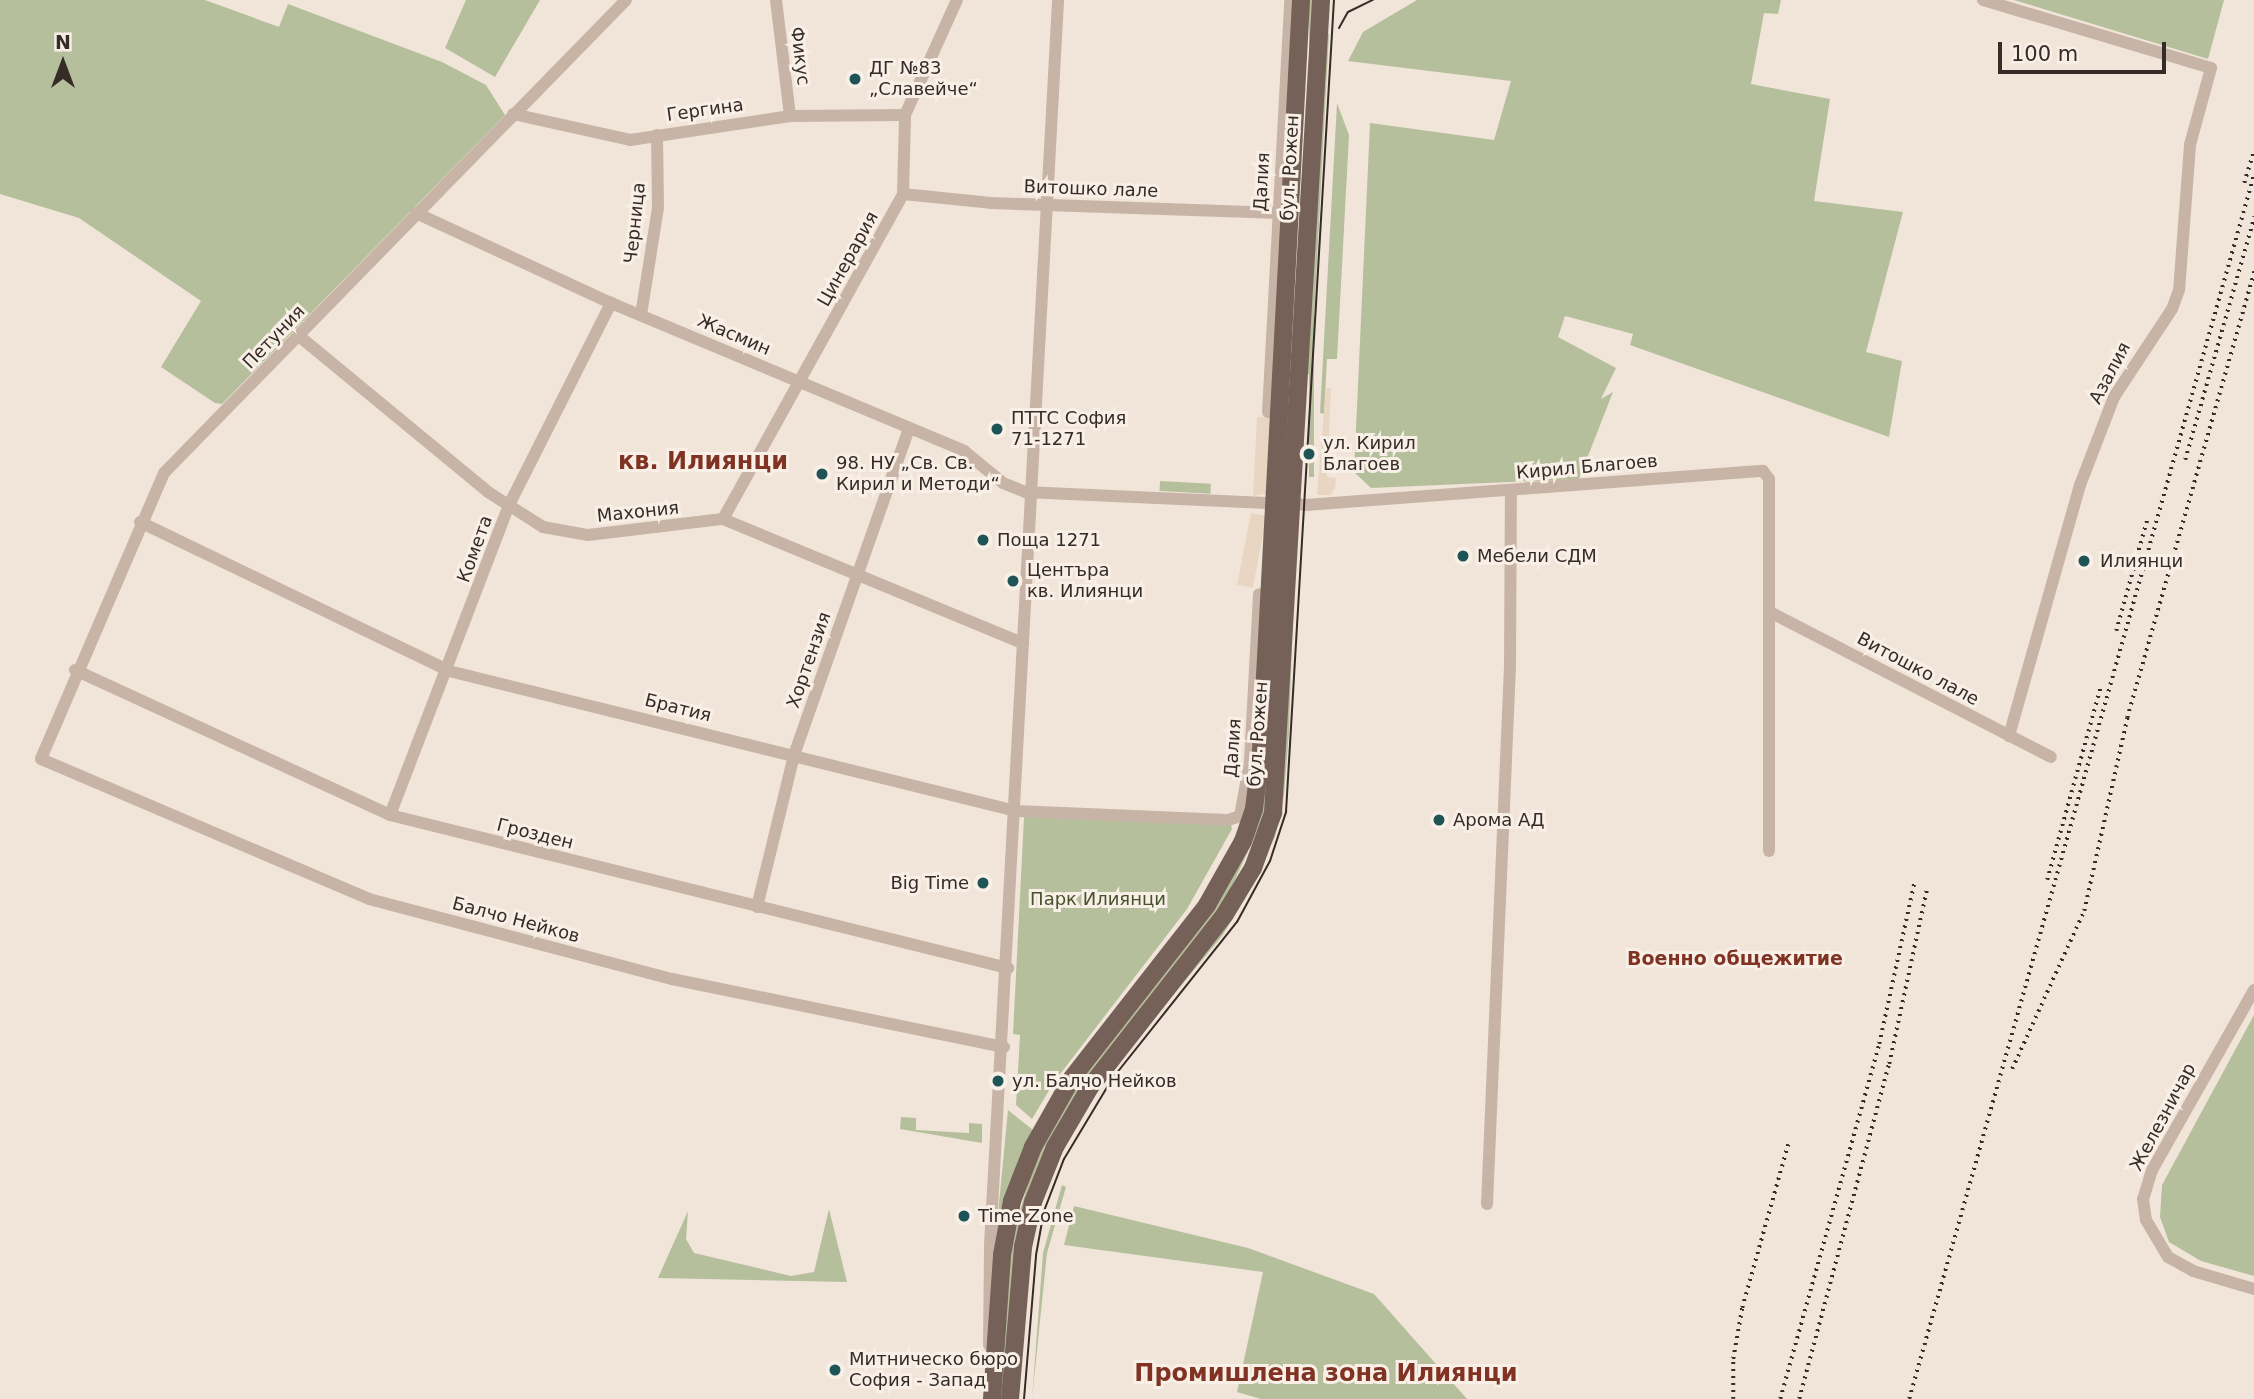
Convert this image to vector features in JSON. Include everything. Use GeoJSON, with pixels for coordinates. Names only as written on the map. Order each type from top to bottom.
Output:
{"type":"FeatureCollection","features":[{"type":"Feature","properties":{"kind":"main road","name":"бул. Рожен"},"geometry":{"type":"LineString","coordinates":[[992,1398],[1002,1255],[1012,1201],[1033,1147],[1072,1078],[1207,905],[1251,821],[1259,771],[1262,635],[1274,505],[1276,366],[1301,0]]}},
{"type":"Feature","properties":{"kind":"main road","name":"бул. Рожен"},"geometry":{"type":"LineString","coordinates":[[1010,1399],[1023,1247],[1033,1202],[1055,1147],[1090,1087],[1225,915],[1253,868],[1268,829],[1279,763],[1321,0]]}},
{"type":"Feature","properties":{"kind":"street","name":"Петуния"},"geometry":{"type":"LineString","coordinates":[[41,759],[75,670],[140,522],[168,467],[626,0]]}},
{"type":"Feature","properties":{"kind":"street","name":"Фикус"},"geometry":{"type":"LineString","coordinates":[[776,0],[790,116]]}},
{"type":"Feature","properties":{"kind":"street","name":"Цинерария"},"geometry":{"type":"LineString","coordinates":[[723,519],[903,194],[905,115],[957,0]]}},
{"type":"Feature","properties":{"kind":"street","name":"бул. Рожен"},"geometry":{"type":"LineString","coordinates":[[992,1398],[988,1292],[1004,1047],[1058,0]]}},
{"type":"Feature","properties":{"kind":"street","name":"Далия"},"geometry":{"type":"LineString","coordinates":[[1268,412],[1276,366],[1278,213],[1290,0]]}},
{"type":"Feature","properties":{"kind":"street","name":"Азалия"},"geometry":{"type":"LineString","coordinates":[[1983,0],[2211,68],[2190,145],[2179,290],[2172,309],[2151,336],[2110,407],[2080,485],[2009,736]]}},
{"type":"Feature","properties":{"kind":"street","name":"Гергина"},"geometry":{"type":"LineString","coordinates":[[513,114],[617,139],[790,116],[905,115]]}},
{"type":"Feature","properties":{"kind":"street","name":"Черница"},"geometry":{"type":"LineString","coordinates":[[641,315],[658,208],[657,135]]}},
{"type":"Feature","properties":{"kind":"street","name":"Витошко лале"},"geometry":{"type":"LineString","coordinates":[[903,194],[1047,205],[1278,213]]}},
{"type":"Feature","properties":{"kind":"street","name":"Жасмин"},"geometry":{"type":"LineString","coordinates":[[416,213],[611,303],[964,452],[1014,490],[1033,493]]}},
{"type":"Feature","properties":{"kind":"street","name":"Комета"},"geometry":{"type":"LineString","coordinates":[[390,815],[449,671],[508,507],[611,303]]}},
{"type":"Feature","properties":{"kind":"street","name":"Махония"},"geometry":{"type":"LineString","coordinates":[[299,336],[508,507],[543,527],[571,534],[723,519],[1023,643]]}},
{"type":"Feature","properties":{"kind":"street","name":"Хортензия"},"geometry":{"type":"LineString","coordinates":[[757,907],[794,755],[909,429]]}},
{"type":"Feature","properties":{"kind":"street","name":"Кирил Благоев"},"geometry":{"type":"LineString","coordinates":[[1033,493],[1292,505],[1763,471],[1769,479],[1769,851]]}},
{"type":"Feature","properties":{"kind":"street"},"geometry":{"type":"LineString","coordinates":[[1487,1204],[1510,667],[1511,491]]}},
{"type":"Feature","properties":{"kind":"street","name":"Братия"},"geometry":{"type":"LineString","coordinates":[[140,522],[449,671],[1016,811],[1237,820]]}},
{"type":"Feature","properties":{"kind":"street","name":"Далия"},"geometry":{"type":"LineString","coordinates":[[1237,820],[1243,810],[1251,761],[1262,635],[1259,594]]}},
{"type":"Feature","properties":{"kind":"street","name":"Витошко лале"},"geometry":{"type":"LineString","coordinates":[[1770,612],[2051,757]]}},
{"type":"Feature","properties":{"kind":"street","name":"Грозден"},"geometry":{"type":"LineString","coordinates":[[75,670],[390,815],[1008,968]]}},
{"type":"Feature","properties":{"kind":"street","name":"Балчо Нейков"},"geometry":{"type":"LineString","coordinates":[[41,759],[369,899],[672,979],[1004,1047]]}},
{"type":"Feature","properties":{"kind":"street","name":"Железничар"},"geometry":{"type":"LineString","coordinates":[[2254,990],[2152,1170],[2143,1199],[2146,1220],[2168,1257],[2193,1271],[2254,1289]]}},
{"type":"Feature","properties":{"kind":"green space"},"geometry":{"type":"Polygon","coordinates":[[[0,0],[205,0],[279,27],[288,4],[442,62],[486,85],[505,115],[222,404],[215,403],[161,367],[201,301],[79,218],[0,194],[0,0]]]}},
{"type":"Feature","properties":{"kind":"green space"},"geometry":{"type":"Polygon","coordinates":[[[466,0],[540,0],[495,77],[445,48],[466,0]]]}},
{"type":"Feature","properties":{"kind":"green space"},"geometry":{"type":"Polygon","coordinates":[[[1309,0],[1314,0],[1314,477],[1309,477],[1309,0]]]}},
{"type":"Feature","properties":{"kind":"green space"},"geometry":{"type":"Polygon","coordinates":[[[1417,0],[1781,0],[1778,14],[1764,13],[1751,84],[1830,99],[1814,201],[1903,212],[1866,352],[1902,361],[1889,437],[1630,345],[1633,334],[1565,316],[1558,337],[1616,368],[1601,399],[1613,392],[1579,479],[1371,488],[1354,472],[1370,123],[1494,140],[1511,81],[1348,61],[1363,32],[1417,0]]]}},
{"type":"Feature","properties":{"kind":"green space"},"geometry":{"type":"Polygon","coordinates":[[[2014,0],[2224,0],[2208,59],[2014,0]]]}},
{"type":"Feature","properties":{"kind":"green space"},"geometry":{"type":"Polygon","coordinates":[[[1325,31],[1329,34],[1311,374],[1306,374],[1325,31]]]}},
{"type":"Feature","properties":{"kind":"green space"},"geometry":{"type":"Polygon","coordinates":[[[1337,103],[1349,135],[1337,359],[1327,359],[1324,414],[1320,413],[1337,103]]]}},
{"type":"Feature","properties":{"kind":"green space"},"geometry":{"type":"Polygon","coordinates":[[[1160,481],[1211,484],[1210,494],[1159,491],[1160,481]]]}},
{"type":"Feature","properties":{"kind":"green space"},"geometry":{"type":"Polygon","coordinates":[[[1296,531],[1289,732],[1284,795],[1275,837],[1246,897],[1222,936],[1110,1072],[1068,1137],[1043,1195],[1031,1250],[1015,1399],[1029,1240],[1049,1172],[1066,1135],[1108,1071],[1219,934],[1272,836],[1282,796],[1296,531]]]}},
{"type":"Feature","properties":{"kind":"green space"},"geometry":{"type":"Polygon","coordinates":[[[1269,737],[1265,815],[1225,901],[1039,1169],[1005,1399],[998,1399],[1012,1237],[1033,1167],[1069,1096],[1260,815],[1269,737]]]}},
{"type":"Feature","properties":{"kind":"green space","name":"Парк Илиянци"},"geometry":{"type":"Polygon","coordinates":[[[1024,817],[1231,825],[1232,829],[1187,909],[1054,1082],[1032,1119],[1016,1105],[1020,1035],[1013,1034],[1024,817]]]}},
{"type":"Feature","properties":{"kind":"green space"},"geometry":{"type":"Polygon","coordinates":[[[2254,1015],[2254,1276],[2201,1261],[2169,1242],[2160,1217],[2162,1185],[2254,1015]]]}},
{"type":"Feature","properties":{"kind":"green space"},"geometry":{"type":"Polygon","coordinates":[[[1008,1110],[1033,1130],[995,1245],[1008,1110]]]}},
{"type":"Feature","properties":{"kind":"green space"},"geometry":{"type":"Polygon","coordinates":[[[901,1117],[916,1118],[916,1130],[969,1133],[969,1123],[982,1124],[982,1143],[900,1129],[901,1117]]]}},
{"type":"Feature","properties":{"kind":"green space"},"geometry":{"type":"Polygon","coordinates":[[[1062,1185],[1066,1187],[1047,1253],[1032,1399],[1043,1253],[1062,1185]]]}},
{"type":"Feature","properties":{"kind":"green space"},"geometry":{"type":"Polygon","coordinates":[[[1074,1206],[1248,1248],[1374,1294],[1467,1399],[1261,1399],[1237,1392],[1263,1272],[1064,1245],[1074,1206]]]}},
{"type":"Feature","properties":{"kind":"green space"},"geometry":{"type":"Polygon","coordinates":[[[829,1209],[847,1282],[658,1278],[688,1211],[686,1239],[694,1253],[791,1276],[814,1272],[829,1209]]]}},
{"type":"Feature","properties":{"kind":"shaded area"},"geometry":{"type":"Polygon","coordinates":[[[1326,388],[1331,388],[1327,477],[1336,478],[1335,488],[1330,495],[1317,495],[1326,388]]]}},
{"type":"Feature","properties":{"kind":"shaded area"},"geometry":{"type":"Polygon","coordinates":[[[1257,417],[1275,418],[1268,493],[1253,496],[1257,417]]]}},
{"type":"Feature","properties":{"kind":"shaded area"},"geometry":{"type":"Polygon","coordinates":[[[1251,513],[1267,516],[1253,588],[1237,585],[1251,513]]]}},
{"type":"Feature","properties":{"kind":"tram line"},"geometry":{"type":"LineString","coordinates":[[1024,1399],[1036,1255],[1044,1211],[1064,1159],[1112,1079],[1237,922],[1270,861],[1286,812],[1334,0]]}},
{"type":"Feature","properties":{"kind":"tram line"},"geometry":{"type":"LineString","coordinates":[[1339,28],[1348,12],[1373,0]]}},
{"type":"Feature","properties":{"kind":"railway"},"geometry":{"type":"LineString","coordinates":[[2244,183],[2254,150]]}},
{"type":"Feature","properties":{"kind":"railway"},"geometry":{"type":"LineString","coordinates":[[1909,1399],[2254,174]]}},
{"type":"Feature","properties":{"kind":"railway"},"geometry":{"type":"LineString","coordinates":[[2185,460],[2254,217]]}},
{"type":"Feature","properties":{"kind":"railway"},"geometry":{"type":"LineString","coordinates":[[2012,1069],[2084,911],[2127,718],[2254,271]]}},
{"type":"Feature","properties":{"kind":"railway"},"geometry":{"type":"LineString","coordinates":[[2116,631],[2147,520]]}},
{"type":"Feature","properties":{"kind":"railway"},"geometry":{"type":"LineString","coordinates":[[2047,880],[2101,685]]}},
{"type":"Feature","properties":{"kind":"railway"},"geometry":{"type":"LineString","coordinates":[[1780,1399],[1879,1044],[1914,884]]}},
{"type":"Feature","properties":{"kind":"railway"},"geometry":{"type":"LineString","coordinates":[[1799,1399],[1889,1064],[1927,888]]}},
{"type":"Feature","properties":{"kind":"railway"},"geometry":{"type":"LineString","coordinates":[[1733,1399],[1733,1359],[1742,1308],[1788,1144]]}},
{"type":"Feature","properties":{"kind":"place","name":"ДГ №83 „Славейче“"},"geometry":{"type":"Point","coordinates":[855,79]}},
{"type":"Feature","properties":{"kind":"place","name":"ПТТС София 71-1271"},"geometry":{"type":"Point","coordinates":[997,429]}},
{"type":"Feature","properties":{"kind":"place","name":"ул. Кирил Благоев"},"geometry":{"type":"Point","coordinates":[1309,454]}},
{"type":"Feature","properties":{"kind":"place","name":"98. НУ „Св. Св. Кирил и Методи“"},"geometry":{"type":"Point","coordinates":[822,474]}},
{"type":"Feature","properties":{"kind":"place","name":"Поща 1271"},"geometry":{"type":"Point","coordinates":[983,540]}},
{"type":"Feature","properties":{"kind":"place","name":"Мебели СДМ"},"geometry":{"type":"Point","coordinates":[1463,556]}},
{"type":"Feature","properties":{"kind":"place","name":"Илиянци"},"geometry":{"type":"Point","coordinates":[2084,561]}},
{"type":"Feature","properties":{"kind":"place","name":"Центъра кв. Илиянци"},"geometry":{"type":"Point","coordinates":[1013,581]}},
{"type":"Feature","properties":{"kind":"place","name":"Арома АД"},"geometry":{"type":"Point","coordinates":[1439,820]}},
{"type":"Feature","properties":{"kind":"place","name":"Big Time"},"geometry":{"type":"Point","coordinates":[983,883]}},
{"type":"Feature","properties":{"kind":"place","name":"ул. Балчо Нейков"},"geometry":{"type":"Point","coordinates":[998,1081]}},
{"type":"Feature","properties":{"kind":"place","name":"Time Zone"},"geometry":{"type":"Point","coordinates":[964,1216]}},
{"type":"Feature","properties":{"kind":"place","name":"Митническо бюро София - Запад"},"geometry":{"type":"Point","coordinates":[835,1370]}},
{"type":"Feature","properties":{"kind":"district","name":"кв. Илиянци"},"geometry":{"type":"Point","coordinates":[703,462]}},
{"type":"Feature","properties":{"kind":"district","name":"Военно общежитие"},"geometry":{"type":"Point","coordinates":[1735,959]}},
{"type":"Feature","properties":{"kind":"district","name":"Промишлена зона Илиянци"},"geometry":{"type":"Point","coordinates":[1326,1374]}}]}
